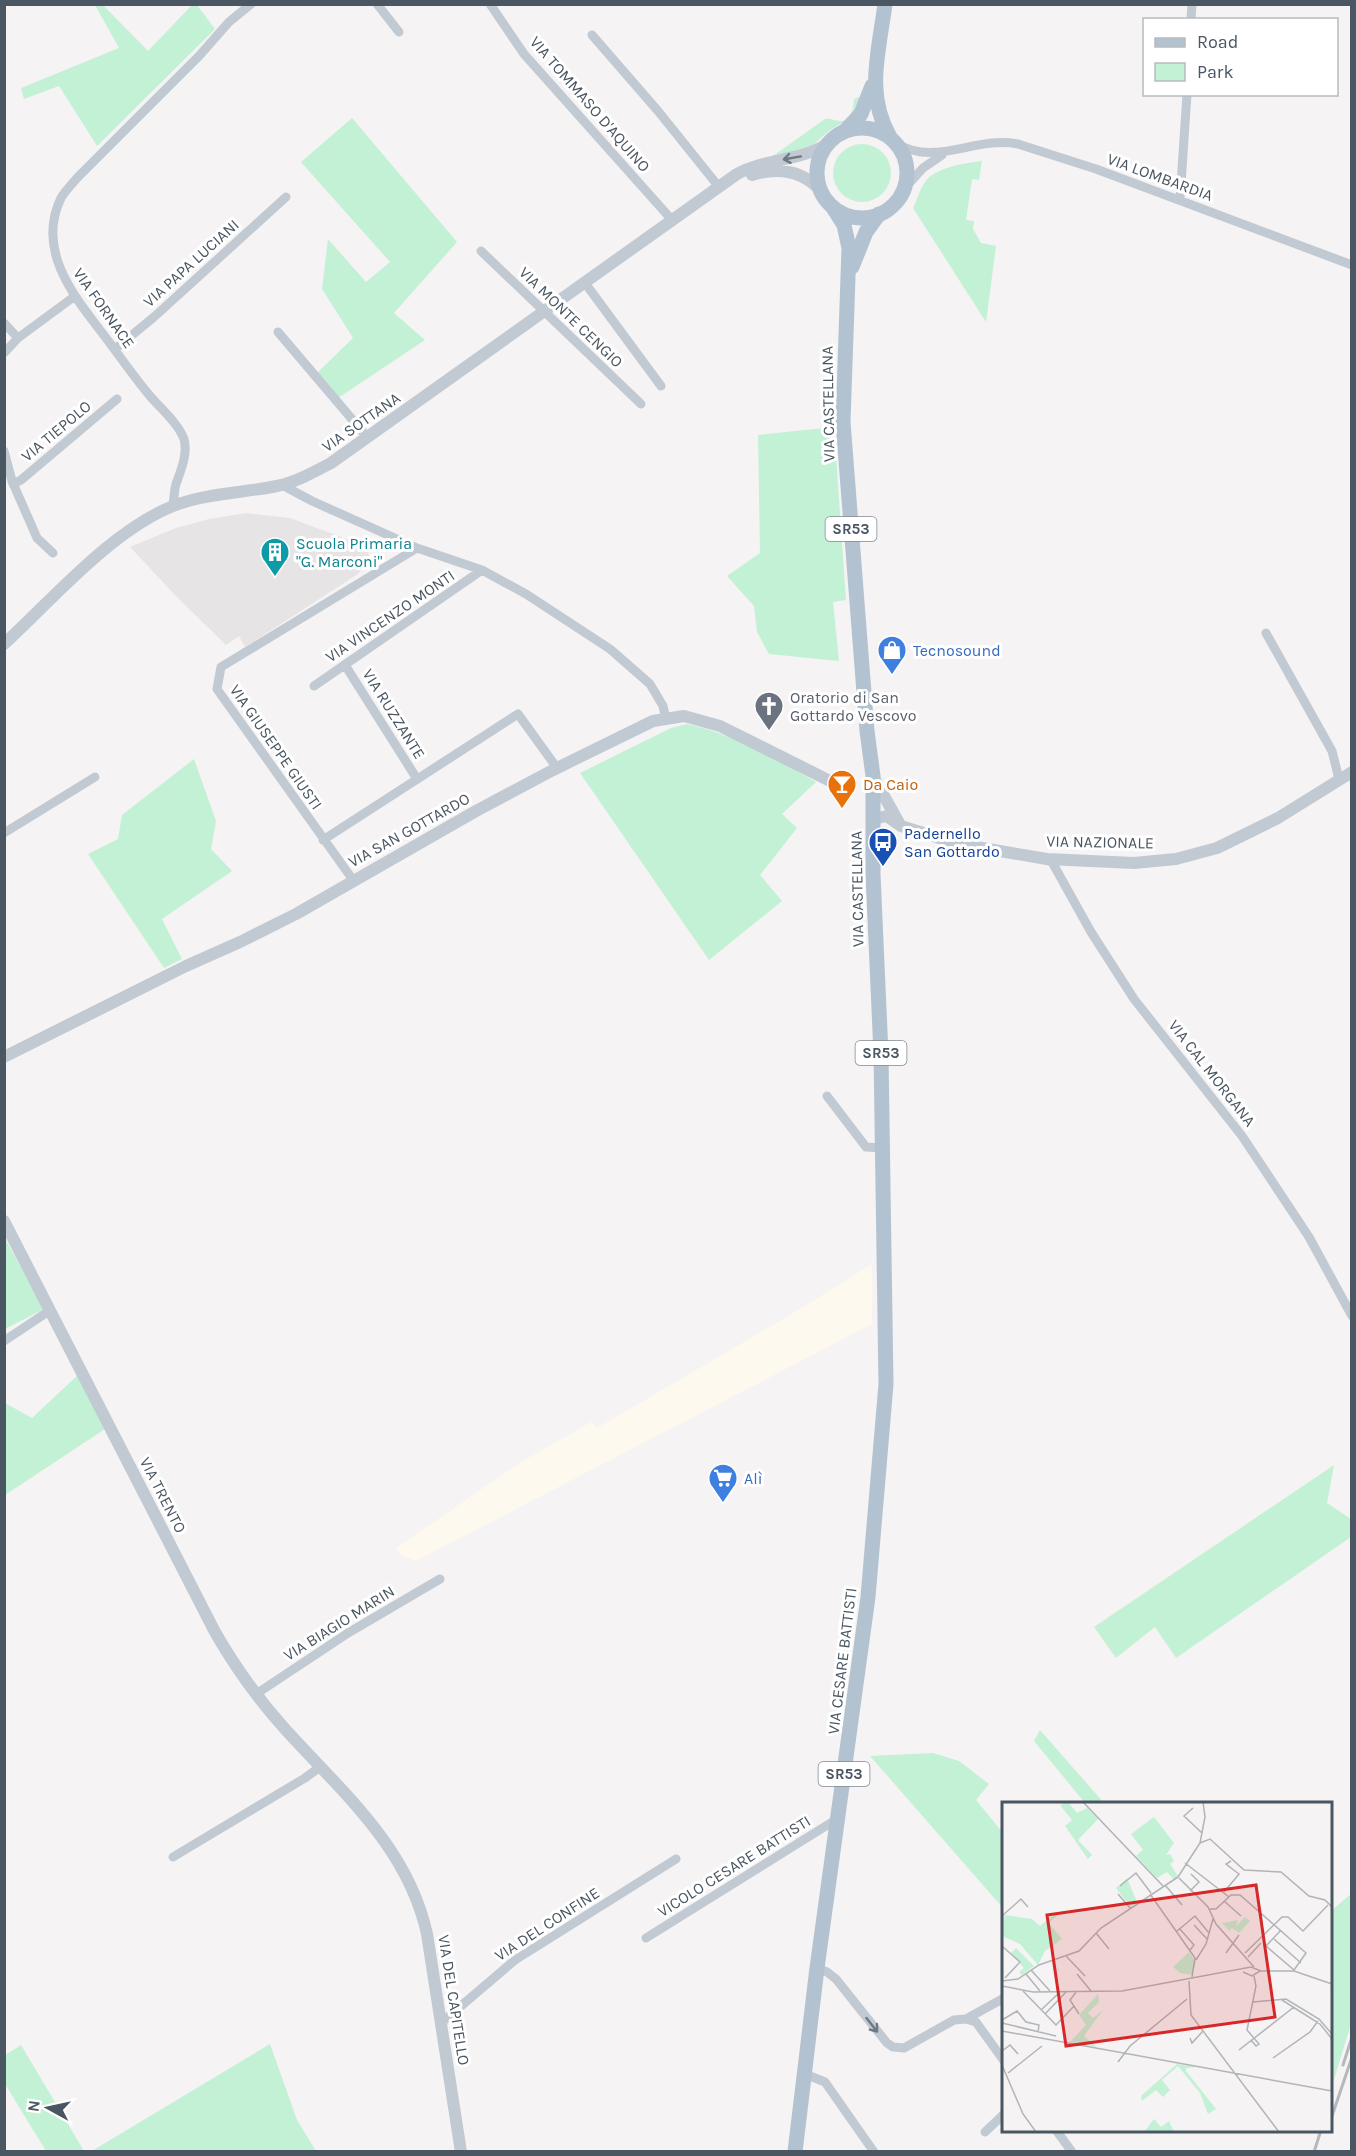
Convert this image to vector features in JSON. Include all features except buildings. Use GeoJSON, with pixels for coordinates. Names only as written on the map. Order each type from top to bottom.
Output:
{"type":"FeatureCollection","features":[{"type":"Feature","properties":{"kind":"main road"},"geometry":{"type":"LineString","coordinates":[[885,4],[876,71],[876,105],[884,127],[903,153],[907,177],[904,189]]}},
{"type":"Feature","properties":{"kind":"main road"},"geometry":{"type":"LineString","coordinates":[[821,191],[817,172],[822,153],[826,145],[854,123],[861,114],[876,71]]}},
{"type":"Feature","properties":{"kind":"main road"},"geometry":{"type":"LineString","coordinates":[[841,133],[864,128],[876,130],[894,141]]}},
{"type":"Feature","properties":{"kind":"main road","name":"SR53"},"geometry":{"type":"LineString","coordinates":[[879,214],[890,208],[904,189]]}},
{"type":"Feature","properties":{"kind":"main road","name":"SR53"},"geometry":{"type":"LineString","coordinates":[[821,191],[832,206]]}},
{"type":"Feature","properties":{"kind":"main road"},"geometry":{"type":"LineString","coordinates":[[832,206],[840,212],[858,218],[879,214]]}},
{"type":"Feature","properties":{"kind":"main road","name":"VIA CASTELLANA"},"geometry":{"type":"LineString","coordinates":[[832,206],[844,225],[848,238],[849,282],[843,387],[844,434],[867,731],[873,776],[873,874],[881,1054],[886,1352]]}},
{"type":"Feature","properties":{"kind":"main road","name":"VIA CASTELLANA"},"geometry":{"type":"LineString","coordinates":[[849,282],[860,246],[879,214]]}},
{"type":"Feature","properties":{"kind":"main road","name":"VIA CESARE BATTISTI"},"geometry":{"type":"LineString","coordinates":[[799,2150],[817,1968],[868,1597],[885,1396],[886,1352]]}},
{"type":"Feature","properties":{"kind":"street","name":"VIA FORNACE"},"geometry":{"type":"LineString","coordinates":[[173,506],[175,486],[183,462],[184,440],[178,428],[149,395],[75,296],[58,267],[52,227],[62,197],[78,177],[199,56],[229,22],[251,4]]}},
{"type":"Feature","properties":{"kind":"street"},"geometry":{"type":"LineString","coordinates":[[377,4],[399,32]]}},
{"type":"Feature","properties":{"kind":"street","name":"VIA TOMMASO D'AQUINO"},"geometry":{"type":"LineString","coordinates":[[490,4],[524,54],[672,220]]}},
{"type":"Feature","properties":{"kind":"street"},"geometry":{"type":"LineString","coordinates":[[592,35],[721,186]]}},
{"type":"Feature","properties":{"kind":"street"},"geometry":{"type":"LineString","coordinates":[[1180,199],[1187,96]]}},
{"type":"Feature","properties":{"kind":"street","name":"VIA LOMBARDIA"},"geometry":{"type":"LineString","coordinates":[[894,141],[907,150],[935,154],[993,143],[1011,143],[1096,169],[1180,199],[1352,265]]}},
{"type":"Feature","properties":{"kind":"street","name":"VIA SOTTANA"},"geometry":{"type":"LineString","coordinates":[[4,644],[107,547],[146,520],[173,506],[224,494],[282,485],[331,464],[737,174],[753,166],[800,157],[826,145]]}},
{"type":"Feature","properties":{"kind":"street","name":"VIA LOMBARDIA"},"geometry":{"type":"LineString","coordinates":[[904,189],[930,162],[954,150]]}},
{"type":"Feature","properties":{"kind":"street","name":"VIA SOTTANA"},"geometry":{"type":"LineString","coordinates":[[721,186],[761,172],[786,171],[802,175],[821,191]]}},
{"type":"Feature","properties":{"kind":"street","name":"VIA PAPA LUCIANI"},"geometry":{"type":"LineString","coordinates":[[115,349],[286,197]]}},
{"type":"Feature","properties":{"kind":"street","name":"VIA MONTE CENGIO"},"geometry":{"type":"LineString","coordinates":[[481,251],[543,313],[641,404]]}},
{"type":"Feature","properties":{"kind":"street"},"geometry":{"type":"LineString","coordinates":[[585,283],[661,386]]}},
{"type":"Feature","properties":{"kind":"street"},"geometry":{"type":"LineString","coordinates":[[4,353],[18,338],[75,296]]}},
{"type":"Feature","properties":{"kind":"street"},"geometry":{"type":"LineString","coordinates":[[4,323],[18,338]]}},
{"type":"Feature","properties":{"kind":"street"},"geometry":{"type":"LineString","coordinates":[[278,332],[368,438]]}},
{"type":"Feature","properties":{"kind":"street","name":"VIA TIEPOLO"},"geometry":{"type":"LineString","coordinates":[[13,484],[21,480],[117,399]]}},
{"type":"Feature","properties":{"kind":"street","name":"VIA TIEPOLO"},"geometry":{"type":"LineString","coordinates":[[4,451],[6,468],[38,538],[53,553]]}},
{"type":"Feature","properties":{"kind":"street"},"geometry":{"type":"LineString","coordinates":[[282,485],[312,501],[417,548],[482,570],[526,594],[610,649],[650,684],[663,706],[666,719]]}},
{"type":"Feature","properties":{"kind":"street","name":"VIA GIUSEPPE GIUSTI"},"geometry":{"type":"LineString","coordinates":[[353,880],[217,689],[221,667],[417,548]]}},
{"type":"Feature","properties":{"kind":"street","name":"VIA VINCENZO MONTI"},"geometry":{"type":"LineString","coordinates":[[314,686],[482,570]]}},
{"type":"Feature","properties":{"kind":"street"},"geometry":{"type":"LineString","coordinates":[[1266,633],[1332,752],[1339,779]]}},
{"type":"Feature","properties":{"kind":"street","name":"VIA RUZZANTE"},"geometry":{"type":"LineString","coordinates":[[345,665],[417,779]]}},
{"type":"Feature","properties":{"kind":"street","name":"VIA RUZZANTE"},"geometry":{"type":"LineString","coordinates":[[323,840],[518,714],[557,768]]}},
{"type":"Feature","properties":{"kind":"street","name":"VIA SAN GOTTARDO"},"geometry":{"type":"LineString","coordinates":[[4,1058],[186,966],[286,919],[557,768],[653,722],[684,716],[720,726],[836,784]]}},
{"type":"Feature","properties":{"kind":"street","name":"VIA NAZIONALE"},"geometry":{"type":"LineString","coordinates":[[873,819],[887,816],[902,826],[959,844],[1040,858],[1134,863],[1176,859],[1217,848],[1278,818],[1352,772]]}},
{"type":"Feature","properties":{"kind":"street"},"geometry":{"type":"LineString","coordinates":[[873,776],[902,826]]}},
{"type":"Feature","properties":{"kind":"street"},"geometry":{"type":"LineString","coordinates":[[4,833],[95,777]]}},
{"type":"Feature","properties":{"kind":"street","name":"VIA CAL MORGANA"},"geometry":{"type":"LineString","coordinates":[[1040,858],[1052,862],[1091,932],[1134,999],[1242,1136],[1309,1237],[1352,1316]]}},
{"type":"Feature","properties":{"kind":"street"},"geometry":{"type":"LineString","coordinates":[[827,1096],[866,1147],[883,1148]]}},
{"type":"Feature","properties":{"kind":"street","name":"VIA TRENTO"},"geometry":{"type":"LineString","coordinates":[[4,1221],[233,1663],[256,1694],[382,1836],[398,1859]]}},
{"type":"Feature","properties":{"kind":"street"},"geometry":{"type":"LineString","coordinates":[[4,1341],[49,1311]]}},
{"type":"Feature","properties":{"kind":"street","name":"VIA BIAGIO MARIN"},"geometry":{"type":"LineString","coordinates":[[256,1694],[348,1633],[440,1580]]}},
{"type":"Feature","properties":{"kind":"street"},"geometry":{"type":"LineString","coordinates":[[173,1857],[320,1767]]}},
{"type":"Feature","properties":{"kind":"street","name":"VICOLO CESARE BATTISTI"},"geometry":{"type":"LineString","coordinates":[[646,1938],[837,1819]]}},
{"type":"Feature","properties":{"kind":"street","name":"VIA DEL CAPITELLO"},"geometry":{"type":"LineString","coordinates":[[398,1859],[422,1910],[461,2151]]}},
{"type":"Feature","properties":{"kind":"street","name":"VIA DEL CONFINE"},"geometry":{"type":"LineString","coordinates":[[441,2023],[515,1960],[676,1859]]}},
{"type":"Feature","properties":{"kind":"street"},"geometry":{"type":"LineString","coordinates":[[817,1968],[836,1979],[887,2043],[893,2047],[904,2048],[954,2020],[966,2019],[976,2022],[1002,2058]]}},
{"type":"Feature","properties":{"kind":"street"},"geometry":{"type":"LineString","coordinates":[[966,2019],[1002,1999]]}},
{"type":"Feature","properties":{"kind":"street"},"geometry":{"type":"LineString","coordinates":[[805,2074],[825,2082],[874,2151]]}},
{"type":"Feature","properties":{"kind":"street"},"geometry":{"type":"LineString","coordinates":[[985,2132],[1002,2116]]}},
{"type":"Feature","properties":{"kind":"street"},"geometry":{"type":"LineString","coordinates":[[1058,2132],[1072,2151]]}},
{"type":"Feature","properties":{"kind":"shaded area"},"geometry":{"type":"Polygon","coordinates":[[[246,513],[290,518],[368,547],[369,560],[358,574],[245,647],[239,636],[226,645],[130,547],[176,528],[209,519],[246,513]]]}},
{"type":"Feature","properties":{"kind":"shaded area"},"geometry":{"type":"Polygon","coordinates":[[[872,1264],[872,1324],[416,1561],[403,1556],[395,1549],[521,1462],[591,1422],[597,1428],[872,1264]]]}},
{"type":"Feature","properties":{"kind":"green space"},"geometry":{"type":"Polygon","coordinates":[[[95,5],[103,5],[148,51],[192,5],[197,5],[215,29],[97,146],[59,86],[24,99],[21,88],[119,48],[95,5]]]}},
{"type":"Feature","properties":{"kind":"green space"},"geometry":{"type":"Polygon","coordinates":[[[861,97],[859,106],[852,117],[830,130],[813,145],[770,158],[825,119],[844,121],[847,119],[851,114],[854,99],[861,97]]]}},
{"type":"Feature","properties":{"kind":"green space"},"geometry":{"type":"Polygon","coordinates":[[[352,118],[457,242],[394,313],[425,340],[335,400],[318,372],[353,338],[322,289],[328,239],[366,282],[390,262],[301,162],[352,118]]]}},
{"type":"Feature","properties":{"kind":"green space"},"geometry":{"type":"Polygon","coordinates":[[[862,144],[873,146],[886,157],[891,173],[889,184],[878,197],[862,202],[851,200],[838,189],[833,173],[835,162],[846,149],[862,144]]]}},
{"type":"Feature","properties":{"kind":"green space"},"geometry":{"type":"Polygon","coordinates":[[[982,161],[979,180],[972,179],[966,220],[974,221],[973,229],[981,243],[996,246],[986,322],[913,208],[923,185],[930,177],[943,169],[982,161]]]}},
{"type":"Feature","properties":{"kind":"green space"},"geometry":{"type":"Polygon","coordinates":[[[834,427],[846,600],[833,602],[839,661],[769,654],[757,632],[754,606],[727,576],[760,553],[758,435],[834,427]]]}},
{"type":"Feature","properties":{"kind":"green space"},"geometry":{"type":"Polygon","coordinates":[[[687,724],[738,740],[816,782],[782,814],[797,828],[760,875],[782,901],[709,960],[580,773],[671,728],[687,724]]]}},
{"type":"Feature","properties":{"kind":"green space"},"geometry":{"type":"Polygon","coordinates":[[[194,759],[216,821],[211,849],[232,871],[162,919],[182,959],[164,968],[88,854],[118,839],[122,815],[194,759]]]}},
{"type":"Feature","properties":{"kind":"green space"},"geometry":{"type":"Polygon","coordinates":[[[4,1237],[44,1309],[5,1329],[4,1329],[4,1237]]]}},
{"type":"Feature","properties":{"kind":"green space"},"geometry":{"type":"Polygon","coordinates":[[[78,1375],[105,1429],[5,1495],[5,1403],[32,1418],[78,1375]]]}},
{"type":"Feature","properties":{"kind":"green space"},"geometry":{"type":"Polygon","coordinates":[[[1334,1465],[1327,1503],[1351,1519],[1351,1537],[1176,1658],[1155,1627],[1116,1658],[1094,1627],[1334,1465]]]}},
{"type":"Feature","properties":{"kind":"green space"},"geometry":{"type":"Polygon","coordinates":[[[1040,1730],[1103,1802],[1084,1802],[1034,1741],[1040,1730]]]}},
{"type":"Feature","properties":{"kind":"green space"},"geometry":{"type":"Polygon","coordinates":[[[933,1753],[959,1761],[989,1784],[976,1800],[1002,1832],[1002,1907],[870,1756],[933,1753]]]}},
{"type":"Feature","properties":{"kind":"green space"},"geometry":{"type":"Polygon","coordinates":[[[1351,1894],[1351,2024],[1332,2086],[1332,1910],[1351,1894]]]}},
{"type":"Feature","properties":{"kind":"green space"},"geometry":{"type":"Polygon","coordinates":[[[270,2044],[297,2120],[316,2151],[92,2151],[270,2044]]]}},
{"type":"Feature","properties":{"kind":"green space"},"geometry":{"type":"Polygon","coordinates":[[[21,2045],[84,2151],[46,2151],[5,2084],[5,2055],[21,2045]]]}},
{"type":"Feature","properties":{"kind":"railway"},"geometry":{"type":"LineString","coordinates":[[1343,2065],[1352,2037]]}},
{"type":"Feature","properties":{"kind":"railway"},"geometry":{"type":"LineString","coordinates":[[1332,2116],[1352,2057]]}},
{"type":"Feature","properties":{"kind":"railway"},"geometry":{"type":"LineString","coordinates":[[1314,2152],[1320,2132]]}},
{"type":"Feature","properties":{"kind":"place","name":"Scuola Primaria \"G. Marconi\""},"geometry":{"type":"Point","coordinates":[275,578]}},
{"type":"Feature","properties":{"kind":"place","name":"Tecnosound"},"geometry":{"type":"Point","coordinates":[892,676]}},
{"type":"Feature","properties":{"kind":"place","name":"Oratorio di San Gottardo Vescovo"},"geometry":{"type":"Point","coordinates":[769,732]}},
{"type":"Feature","properties":{"kind":"place","name":"Da Caio"},"geometry":{"type":"Point","coordinates":[842,810]}},
{"type":"Feature","properties":{"kind":"place","name":"Padernello San Gottardo"},"geometry":{"type":"Point","coordinates":[883,868]}},
{"type":"Feature","properties":{"kind":"place","name":"Alì"},"geometry":{"type":"Point","coordinates":[723,1504]}}]}
